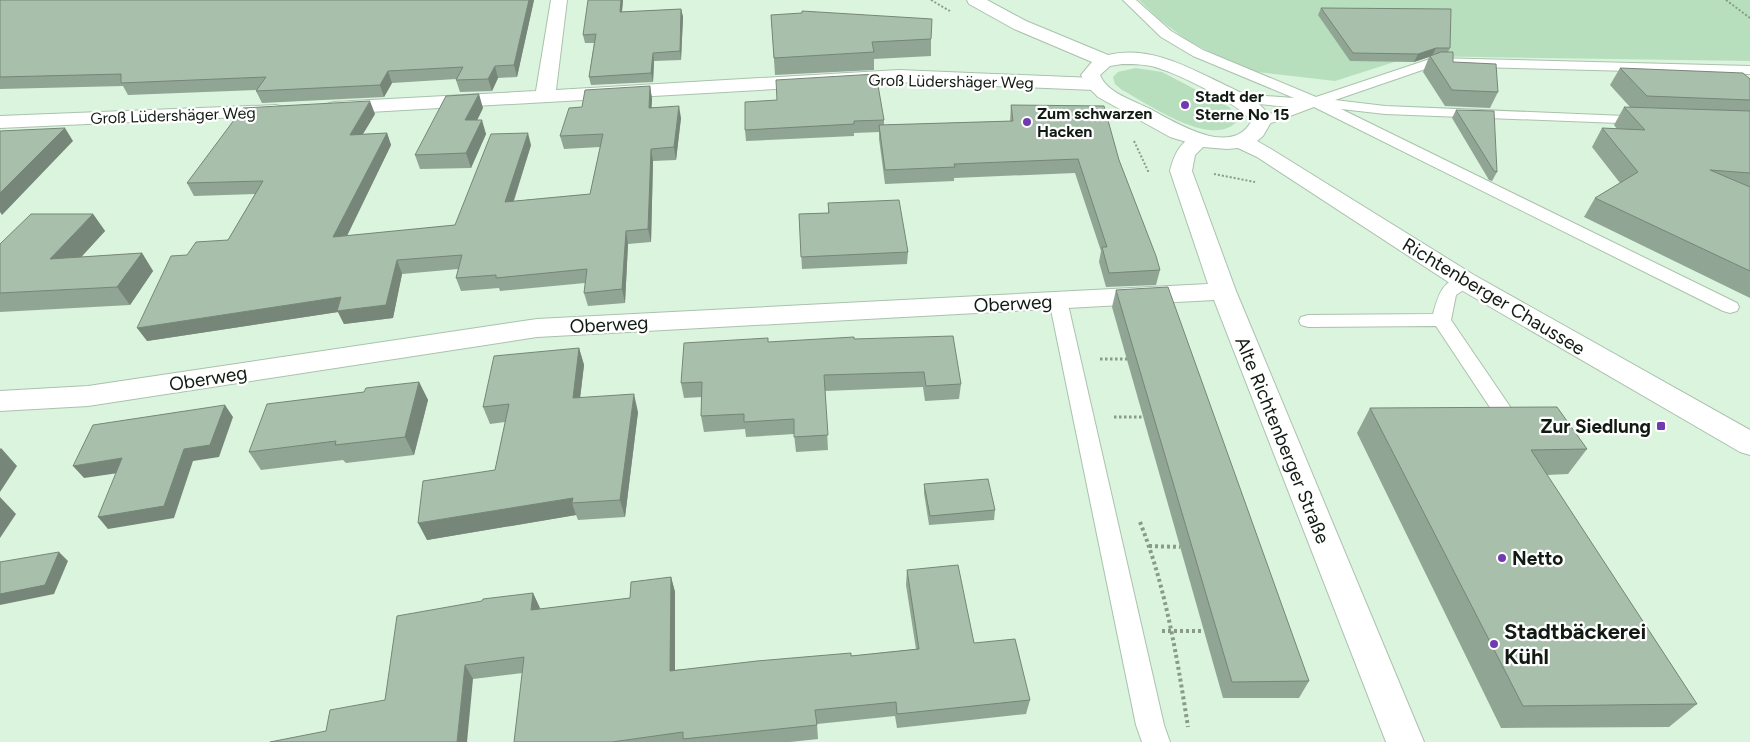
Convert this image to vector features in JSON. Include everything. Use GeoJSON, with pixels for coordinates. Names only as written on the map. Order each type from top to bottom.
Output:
{"type":"FeatureCollection","features":[{"type":"Feature","properties":{"kind":"street"},"geometry":{"type":"LineString","coordinates":[[545,97],[559,0]]}},
{"type":"Feature","properties":{"kind":"street"},"geometry":{"type":"LineString","coordinates":[[975,0],[1020,25],[1106,61]]}},
{"type":"Feature","properties":{"kind":"street"},"geometry":{"type":"LineString","coordinates":[[1122,58],[1145,59],[1168,65],[1237,98],[1256,112],[1261,122],[1254,134],[1242,142],[1229,143],[1200,140],[1183,135],[1107,94],[1094,84],[1090,75],[1095,67],[1106,61],[1122,58]]}},
{"type":"Feature","properties":{"kind":"street","name":"Groß Lüdershäger Weg"},"geometry":{"type":"LineString","coordinates":[[320,109],[899,76],[1094,84]]}},
{"type":"Feature","properties":{"kind":"street","name":"Groß Lüdershäger Weg"},"geometry":{"type":"LineString","coordinates":[[0,122],[291,110]]}},
{"type":"Feature","properties":{"kind":"street"},"geometry":{"type":"LineString","coordinates":[[1181,172],[1185,153],[1200,140]]}},
{"type":"Feature","properties":{"kind":"street","name":"Richtenberger Chaussee"},"geometry":{"type":"LineString","coordinates":[[1242,142],[1264,152],[1465,281],[1750,444]]}},
{"type":"Feature","properties":{"kind":"street","name":"Alte Richtenberger Straße"},"geometry":{"type":"LineString","coordinates":[[1181,172],[1223,291],[1405,742]]}},
{"type":"Feature","properties":{"kind":"street","name":"Oberweg"},"geometry":{"type":"LineString","coordinates":[[0,401],[88,396],[536,328],[1223,291]]}},
{"type":"Feature","properties":{"kind":"lane"},"geometry":{"type":"LineString","coordinates":[[1129,0],[1166,34],[1198,53],[1315,102],[1730,307]]}},
{"type":"Feature","properties":{"kind":"lane"},"geometry":{"type":"LineString","coordinates":[[1261,122],[1433,62],[1750,70]]}},
{"type":"Feature","properties":{"kind":"lane"},"geometry":{"type":"LineString","coordinates":[[1237,98],[1272,102],[1315,102],[1385,110],[1661,121]]}},
{"type":"Feature","properties":{"kind":"lane"},"geometry":{"type":"LineString","coordinates":[[1465,281],[1448,292],[1441,320],[1506,416]]}},
{"type":"Feature","properties":{"kind":"lane"},"geometry":{"type":"LineString","coordinates":[[1058,300],[1150,725],[1156,742]]}},
{"type":"Feature","properties":{"kind":"lane"},"geometry":{"type":"LineString","coordinates":[[1308,321],[1441,320]]}},
{"type":"Feature","properties":{"kind":"path"},"geometry":{"type":"LineString","coordinates":[[932,0],[957,15]]}},
{"type":"Feature","properties":{"kind":"path"},"geometry":{"type":"LineString","coordinates":[[1726,0],[1750,18]]}},
{"type":"Feature","properties":{"kind":"path"},"geometry":{"type":"LineString","coordinates":[[1133,138],[1148,171],[1217,174],[1257,182]]}},
{"type":"Feature","properties":{"kind":"path"},"geometry":{"type":"LineString","coordinates":[[1130,631],[1204,631]]}},
{"type":"Feature","properties":{"kind":"green space"},"geometry":{"type":"Polygon","coordinates":[[[1139,0],[1750,0],[1750,61],[1413,56],[1335,81],[1249,71],[1188,41],[1160,20],[1139,0]]]}},
{"type":"Feature","properties":{"kind":"green space"},"geometry":{"type":"Polygon","coordinates":[[[1136,68],[1162,72],[1229,107],[1238,120],[1227,128],[1213,130],[1197,128],[1180,122],[1122,90],[1115,84],[1113,77],[1118,72],[1136,68]]]}},
{"type":"Feature","properties":{"kind":"building"},"geometry":{"type":"Polygon","coordinates":[[[0,0],[529,0],[514,65],[495,66],[488,79],[456,80],[463,67],[388,71],[380,85],[256,91],[266,77],[121,83],[121,74],[0,77],[0,0]]]}},
{"type":"Feature","properties":{"kind":"building"},"geometry":{"type":"Polygon","coordinates":[[[588,0],[621,0],[620,12],[681,9],[680,51],[653,53],[651,73],[589,77],[596,34],[583,35],[588,0]]]}},
{"type":"Feature","properties":{"kind":"building"},"geometry":{"type":"Polygon","coordinates":[[[1321,8],[1451,9],[1450,48],[1436,48],[1418,54],[1353,53],[1321,8]]]}},
{"type":"Feature","properties":{"kind":"building"},"geometry":{"type":"Polygon","coordinates":[[[802,11],[932,19],[931,39],[872,42],[874,52],[774,58],[771,15],[802,13],[802,11]]]}},
{"type":"Feature","properties":{"kind":"building"},"geometry":{"type":"Polygon","coordinates":[[[1441,52],[1453,52],[1453,62],[1496,64],[1498,92],[1452,90],[1430,56],[1441,52]]]}},
{"type":"Feature","properties":{"kind":"building"},"geometry":{"type":"Polygon","coordinates":[[[1620,68],[1743,73],[1750,79],[1750,100],[1647,96],[1620,68]]]}},
{"type":"Feature","properties":{"kind":"building"},"geometry":{"type":"Polygon","coordinates":[[[876,74],[884,120],[854,121],[854,124],[745,130],[745,102],[777,100],[776,80],[876,74]]]}},
{"type":"Feature","properties":{"kind":"building"},"geometry":{"type":"Polygon","coordinates":[[[650,86],[649,108],[679,106],[674,147],[651,149],[648,229],[626,231],[622,289],[584,293],[587,269],[496,278],[496,275],[456,278],[462,255],[397,260],[386,305],[337,311],[341,297],[137,328],[171,256],[187,255],[196,242],[228,240],[263,181],[187,183],[243,108],[370,101],[350,135],[387,133],[333,237],[455,225],[491,134],[528,133],[505,202],[590,194],[603,134],[560,136],[569,108],[582,107],[585,90],[650,86]]]}},
{"type":"Feature","properties":{"kind":"building"},"geometry":{"type":"Polygon","coordinates":[[[479,94],[465,120],[482,120],[466,153],[415,155],[446,96],[479,94]]]}},
{"type":"Feature","properties":{"kind":"building"},"geometry":{"type":"Polygon","coordinates":[[[1011,105],[1104,106],[1119,160],[1160,270],[1109,273],[1102,247],[1107,247],[1078,159],[954,164],[955,167],[885,170],[879,125],[1013,121],[1011,105]]]}},
{"type":"Feature","properties":{"kind":"building"},"geometry":{"type":"Polygon","coordinates":[[[1624,107],[1750,111],[1750,173],[1710,170],[1750,187],[1750,271],[1595,198],[1638,172],[1602,128],[1645,130],[1624,107]]]}},
{"type":"Feature","properties":{"kind":"building"},"geometry":{"type":"Polygon","coordinates":[[[1456,110],[1494,111],[1497,172],[1494,171],[1456,110]]]}},
{"type":"Feature","properties":{"kind":"building"},"geometry":{"type":"Polygon","coordinates":[[[65,128],[0,193],[0,131],[65,128]]]}},
{"type":"Feature","properties":{"kind":"building"},"geometry":{"type":"Polygon","coordinates":[[[899,200],[908,252],[801,257],[799,214],[829,213],[828,203],[899,200]]]}},
{"type":"Feature","properties":{"kind":"building"},"geometry":{"type":"Polygon","coordinates":[[[31,214],[93,214],[50,259],[142,253],[117,287],[0,293],[0,244],[31,214]]]}},
{"type":"Feature","properties":{"kind":"building"},"geometry":{"type":"Polygon","coordinates":[[[1168,287],[1309,681],[1232,682],[1116,290],[1168,287]]]}},
{"type":"Feature","properties":{"kind":"building"},"geometry":{"type":"Polygon","coordinates":[[[953,336],[961,384],[926,386],[924,372],[824,375],[828,435],[794,437],[794,419],[744,422],[744,414],[701,416],[702,382],[681,383],[684,343],[768,338],[768,342],[854,337],[854,339],[953,336]]]}},
{"type":"Feature","properties":{"kind":"building"},"geometry":{"type":"Polygon","coordinates":[[[579,348],[573,398],[634,394],[620,500],[572,503],[573,498],[418,523],[423,481],[495,470],[509,404],[483,407],[494,356],[579,348]]]}},
{"type":"Feature","properties":{"kind":"building"},"geometry":{"type":"Polygon","coordinates":[[[419,382],[405,437],[335,445],[336,441],[249,452],[267,404],[364,392],[366,388],[419,382]]]}},
{"type":"Feature","properties":{"kind":"building"},"geometry":{"type":"Polygon","coordinates":[[[225,405],[210,445],[184,449],[164,506],[98,517],[122,458],[73,466],[93,425],[225,405]]]}},
{"type":"Feature","properties":{"kind":"building"},"geometry":{"type":"Polygon","coordinates":[[[1557,407],[1587,449],[1531,450],[1697,704],[1523,706],[1370,408],[1557,407]]]}},
{"type":"Feature","properties":{"kind":"building"},"geometry":{"type":"Polygon","coordinates":[[[988,479],[995,510],[930,516],[924,484],[988,479]]]}},
{"type":"Feature","properties":{"kind":"building"},"geometry":{"type":"Polygon","coordinates":[[[59,552],[45,585],[0,594],[0,562],[59,552]]]}},
{"type":"Feature","properties":{"kind":"building"},"geometry":{"type":"Polygon","coordinates":[[[958,565],[974,643],[1015,639],[1030,700],[897,714],[896,702],[815,710],[817,725],[683,739],[683,732],[612,742],[514,742],[524,657],[465,665],[457,742],[270,742],[326,731],[330,710],[385,700],[397,616],[482,601],[483,599],[533,593],[531,610],[630,598],[631,582],[671,577],[670,671],[851,653],[851,656],[919,649],[907,570],[958,565]]]}},
{"type":"Feature","properties":{"kind":"place","name":"Stadt der Sterne No 15"},"geometry":{"type":"Point","coordinates":[1185,105]}},
{"type":"Feature","properties":{"kind":"place","name":"Zum schwarzen Hacken"},"geometry":{"type":"Point","coordinates":[1027,122]}},
{"type":"Feature","properties":{"kind":"place","name":"Zur Siedlung"},"geometry":{"type":"Point","coordinates":[1661,426]}},
{"type":"Feature","properties":{"kind":"place","name":"Netto"},"geometry":{"type":"Point","coordinates":[1502,558]}},
{"type":"Feature","properties":{"kind":"place","name":"Stadtbäckerei Kühl"},"geometry":{"type":"Point","coordinates":[1494,644]}}]}
